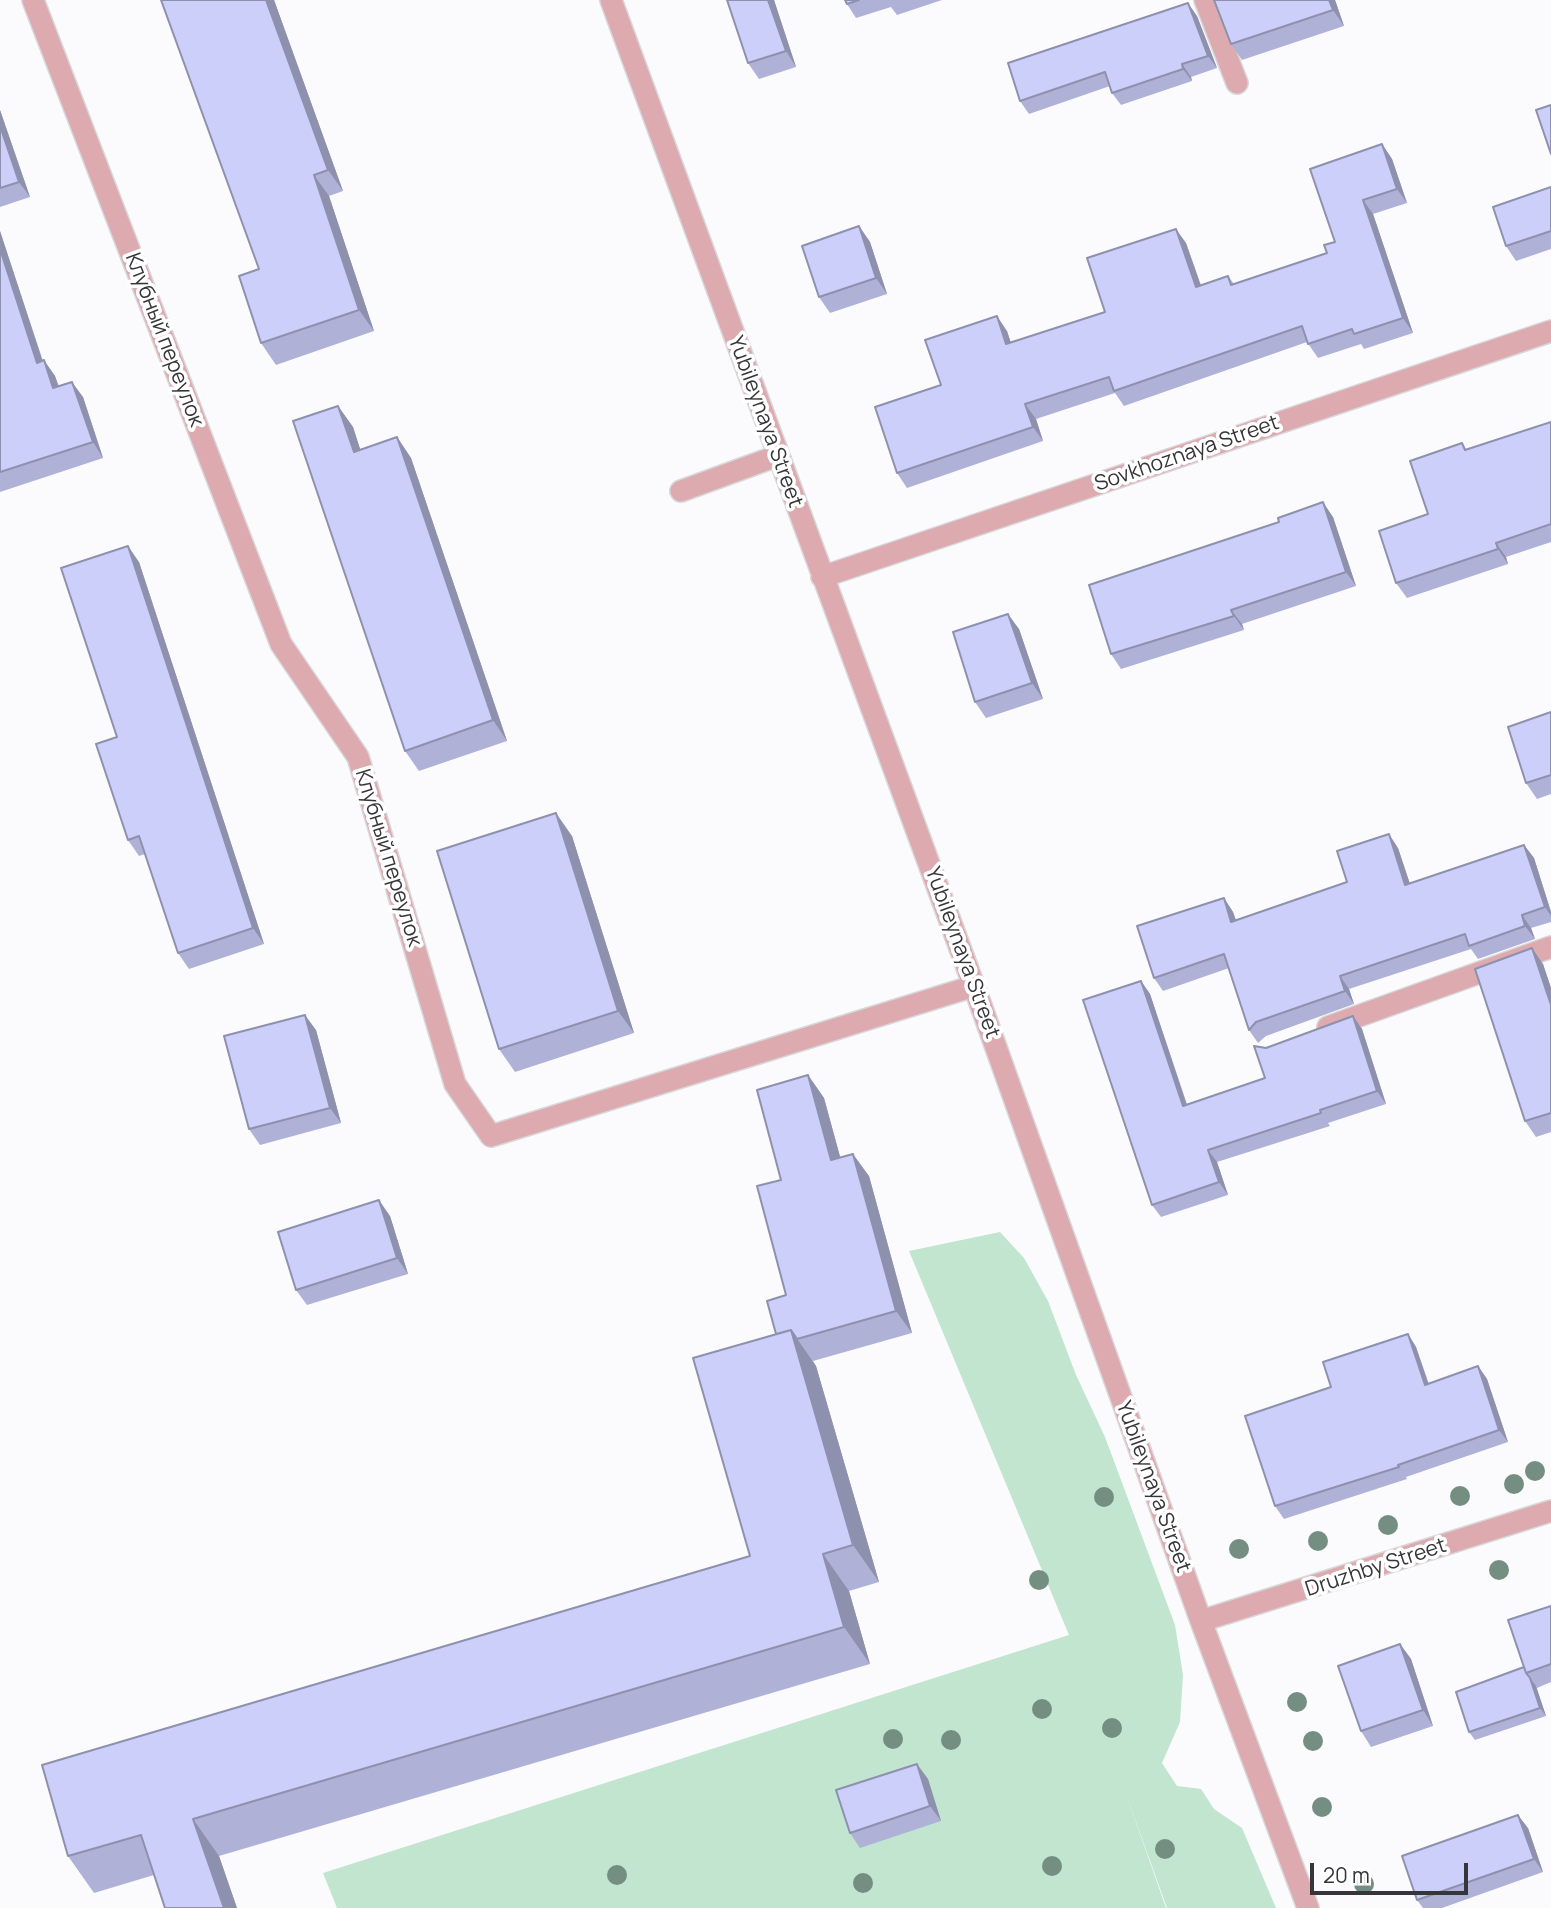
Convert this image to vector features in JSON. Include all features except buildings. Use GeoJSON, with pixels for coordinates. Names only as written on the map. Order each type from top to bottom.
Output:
{"type":"FeatureCollection","features":[{"type":"Feature","properties":{"kind":"street","name":"Клубный переулок"},"geometry":{"type":"LineString","coordinates":[[33,0],[282,644],[358,757],[455,1084],[491,1136],[974,986]]}},
{"type":"Feature","properties":{"kind":"street","name":"Yubileynaya Street"},"geometry":{"type":"LineString","coordinates":[[611,0],[974,986],[1201,1621],[1308,1908]]}},
{"type":"Feature","properties":{"kind":"street"},"geometry":{"type":"LineString","coordinates":[[1205,0],[1237,83]]}},
{"type":"Feature","properties":{"kind":"street","name":"Sovkhoznaya Street"},"geometry":{"type":"LineString","coordinates":[[822,577],[1551,331]]}},
{"type":"Feature","properties":{"kind":"street"},"geometry":{"type":"LineString","coordinates":[[681,491],[777,456]]}},
{"type":"Feature","properties":{"kind":"street"},"geometry":{"type":"LineString","coordinates":[[1308,1034],[1551,947]]}},
{"type":"Feature","properties":{"kind":"street","name":"Druzhby Street"},"geometry":{"type":"LineString","coordinates":[[1201,1621],[1551,1511]]}},
{"type":"Feature","properties":{"kind":"green space"},"geometry":{"type":"Polygon","coordinates":[[[1000,1232],[1024,1258],[1048,1301],[1076,1375],[1105,1437],[1175,1625],[1183,1675],[1180,1722],[1162,1763],[1177,1786],[1201,1789],[1214,1809],[1242,1828],[1276,1908],[1167,1908],[1125,1791],[1166,1908],[337,1908],[323,1873],[1069,1635],[909,1251],[1000,1232]]]}}]}
